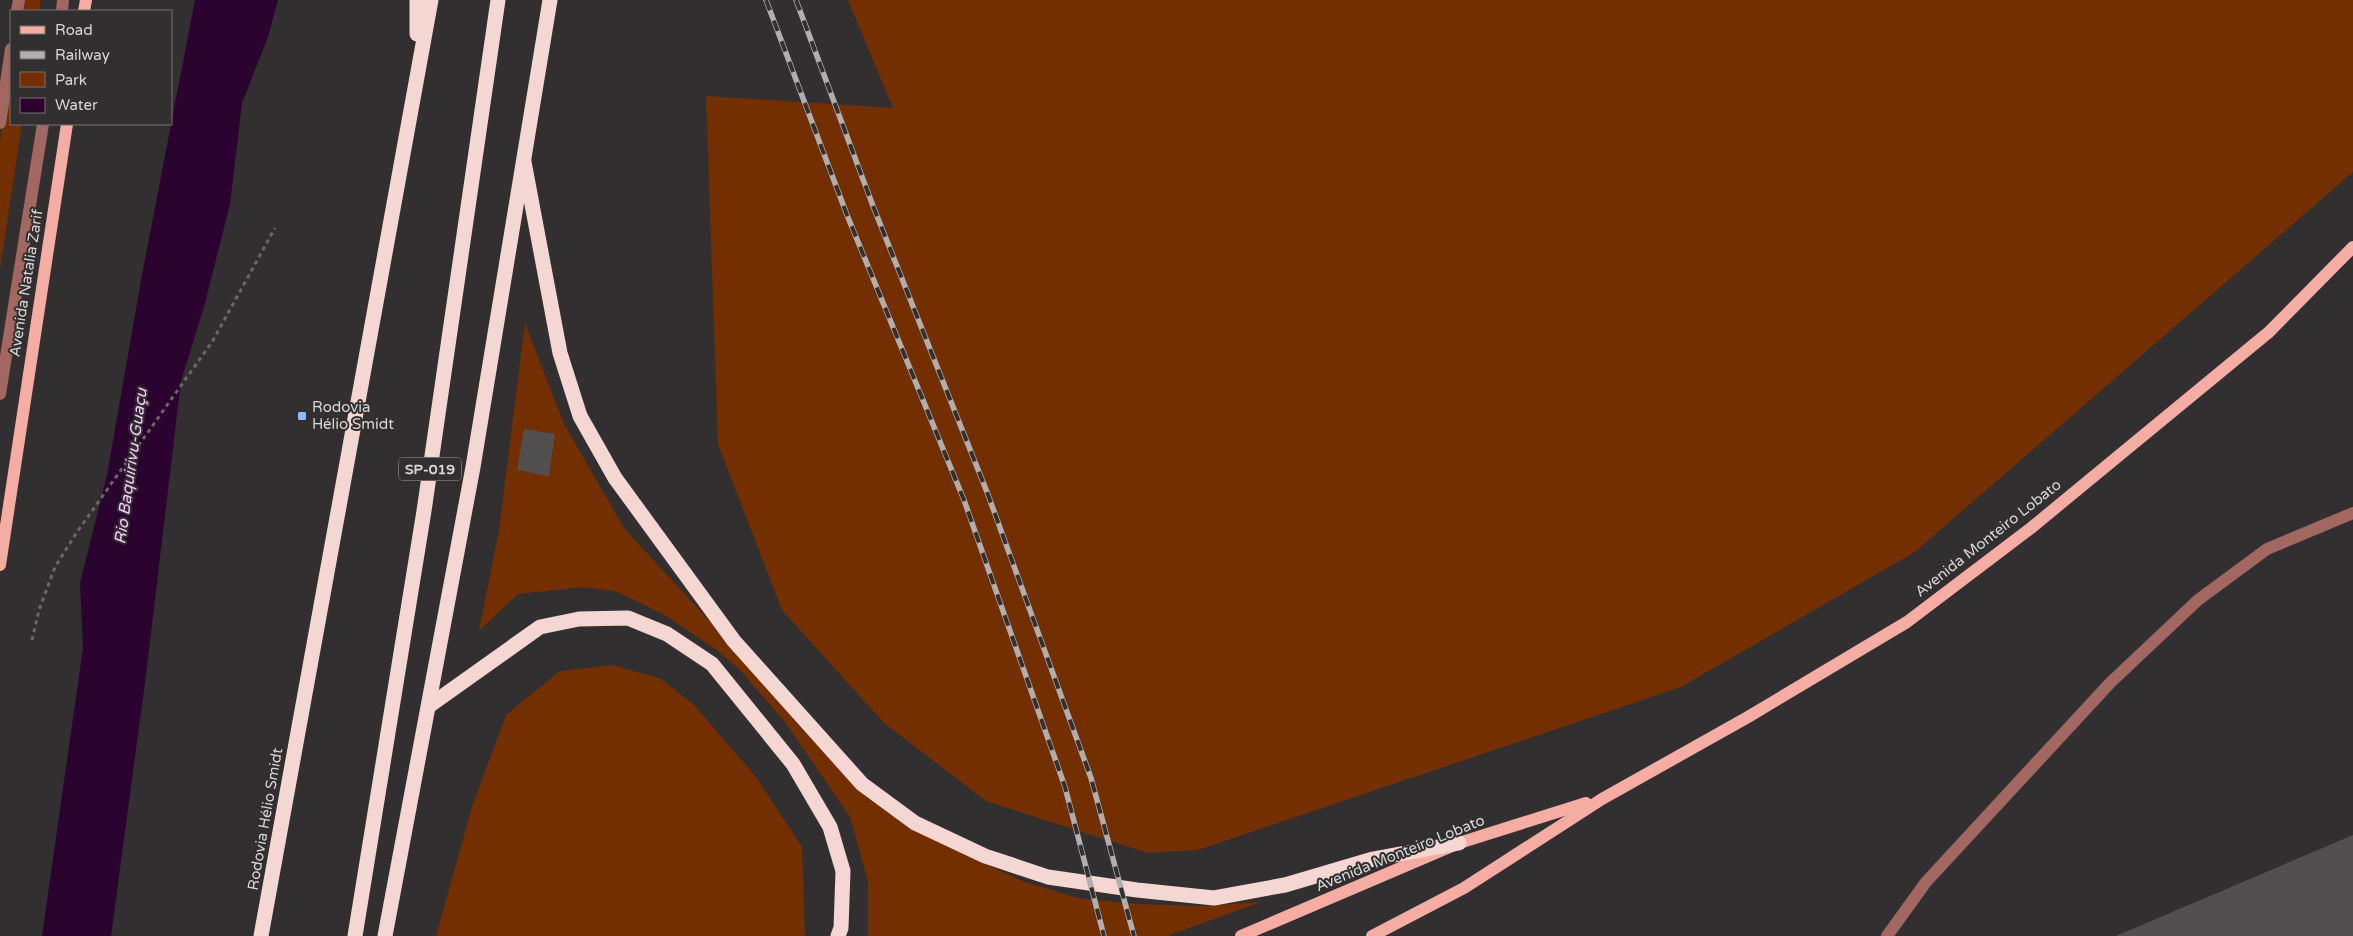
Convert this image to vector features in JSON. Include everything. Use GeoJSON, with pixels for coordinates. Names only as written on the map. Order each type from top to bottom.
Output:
{"type":"FeatureCollection","features":[{"type":"Feature","properties":{"kind":"highway"},"geometry":{"type":"LineString","coordinates":[[417,0],[418,65]]}},
{"type":"Feature","properties":{"kind":"highway","name":"Rodovia Hélio Smidt"},"geometry":{"type":"LineString","coordinates":[[261,936],[431,0]]}},
{"type":"Feature","properties":{"kind":"highway","name":"SP-019"},"geometry":{"type":"LineString","coordinates":[[355,936],[424,511],[498,0]]}},
{"type":"Feature","properties":{"kind":"highway","name":"SP-019"},"geometry":{"type":"LineString","coordinates":[[385,936],[473,466],[550,0]]}},
{"type":"Feature","properties":{"kind":"highway"},"geometry":{"type":"LineString","coordinates":[[524,162],[560,353],[580,416],[615,478],[734,640],[862,784],[908,817],[985,856],[1048,877],[1137,890],[1214,898],[1285,885],[1373,859],[1459,843]]}},
{"type":"Feature","properties":{"kind":"highway"},"geometry":{"type":"LineString","coordinates":[[429,706],[540,627],[579,619],[628,618],[667,634],[712,664],[793,764],[830,827],[843,871],[841,928],[838,936]]}},
{"type":"Feature","properties":{"kind":"main road","name":"Avenida Natalia Zarif"},"geometry":{"type":"LineString","coordinates":[[0,565],[67,125]]}},
{"type":"Feature","properties":{"kind":"main road","name":"Avenida Monteiro Lobato"},"geometry":{"type":"LineString","coordinates":[[1372,936],[1464,888],[1602,798],[1748,717],[1907,622],[2031,528],[2270,332],[2353,247]]}},
{"type":"Feature","properties":{"kind":"main road","name":"Avenida Monteiro Lobato"},"geometry":{"type":"LineString","coordinates":[[1242,936],[1459,843],[1602,798]]}},
{"type":"Feature","properties":{"kind":"lane"},"geometry":{"type":"LineString","coordinates":[[0,123],[10,56]]}},
{"type":"Feature","properties":{"kind":"lane"},"geometry":{"type":"LineString","coordinates":[[0,394],[43,125]]}},
{"type":"Feature","properties":{"kind":"lane"},"geometry":{"type":"LineString","coordinates":[[1887,936],[1926,882],[2097,698],[2198,600],[2267,549],[2353,513]]}},
{"type":"Feature","properties":{"kind":"path"},"geometry":{"type":"LineString","coordinates":[[32,640],[39,610],[55,567],[77,532],[212,342],[275,228]]}},
{"type":"Feature","properties":{"kind":"green space"},"geometry":{"type":"Polygon","coordinates":[[[20,0],[41,0],[39,10],[18,10],[20,0]]]}},
{"type":"Feature","properties":{"kind":"green space"},"geometry":{"type":"Polygon","coordinates":[[[848,0],[2353,0],[2353,172],[1915,552],[1681,687],[1198,850],[1148,853],[986,801],[884,723],[782,610],[718,444],[706,96],[893,108],[848,0]]]}},
{"type":"Feature","properties":{"kind":"green space"},"geometry":{"type":"Polygon","coordinates":[[[10,68],[10,125],[22,125],[0,269],[0,143],[10,68]]]}},
{"type":"Feature","properties":{"kind":"green space"},"geometry":{"type":"Polygon","coordinates":[[[525,323],[563,422],[624,528],[748,663],[806,734],[886,808],[950,847],[1022,881],[1078,898],[1136,904],[1204,906],[1261,902],[1167,936],[868,936],[868,881],[850,817],[785,722],[741,671],[717,650],[665,615],[615,591],[583,587],[518,594],[479,631],[499,530],[525,323]]]}},
{"type":"Feature","properties":{"kind":"green space"},"geometry":{"type":"Polygon","coordinates":[[[613,665],[661,679],[694,705],[756,777],[802,847],[805,936],[436,936],[472,807],[506,715],[560,671],[613,665]]]}},
{"type":"Feature","properties":{"kind":"water","name":"Rio Baquirivu-Guaçu"},"geometry":{"type":"Polygon","coordinates":[[[195,0],[278,0],[268,37],[242,103],[230,204],[204,307],[181,381],[146,675],[111,936],[42,936],[83,648],[80,583],[107,475],[142,275],[195,0]]]}},
{"type":"Feature","properties":{"kind":"building"},"geometry":{"type":"Polygon","coordinates":[[[524,429],[555,434],[549,476],[517,470],[524,429]]]}},
{"type":"Feature","properties":{"kind":"building"},"geometry":{"type":"Polygon","coordinates":[[[2353,835],[2353,936],[2116,936],[2353,835]]]}},
{"type":"Feature","properties":{"kind":"railway"},"geometry":{"type":"LineString","coordinates":[[766,0],[847,215],[964,500],[1065,787],[1104,936]]}},
{"type":"Feature","properties":{"kind":"railway"},"geometry":{"type":"LineString","coordinates":[[796,0],[873,206],[987,492],[1091,778],[1134,936]]}},
{"type":"Feature","properties":{"kind":"place","name":"Rodovia Hélio Smidt"},"geometry":{"type":"Point","coordinates":[302,416]}}]}
